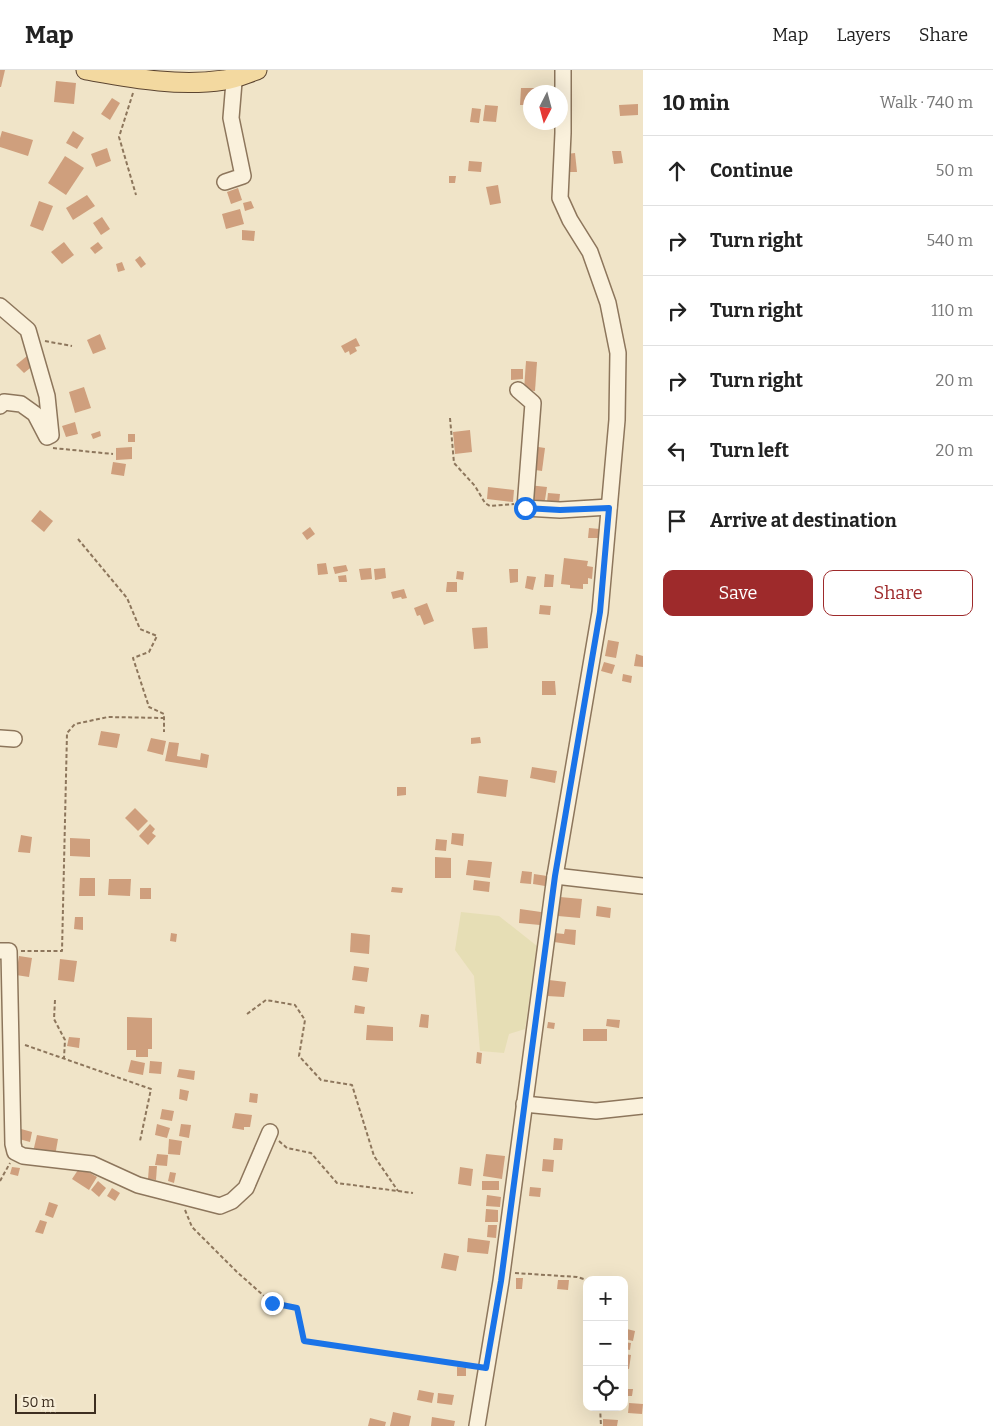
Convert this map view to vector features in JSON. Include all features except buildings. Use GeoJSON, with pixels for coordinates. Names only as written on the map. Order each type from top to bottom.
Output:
{"type":"FeatureCollection","features":[{"type":"Feature","properties":{"kind":"main road"},"geometry":{"type":"LineString","coordinates":[[86,70],[182,84],[226,80],[235,74],[258,70]]}},
{"type":"Feature","properties":{"kind":"street"},"geometry":{"type":"LineString","coordinates":[[477,1426],[502,1272],[555,876],[600,612],[617,420],[618,353],[608,304],[590,252],[570,220],[560,198],[564,133],[563,70]]}},
{"type":"Feature","properties":{"kind":"street"},"geometry":{"type":"LineString","coordinates":[[226,182],[243,176],[231,118],[235,74]]}},
{"type":"Feature","properties":{"kind":"street"},"geometry":{"type":"LineString","coordinates":[[0,306],[28,330],[47,396],[51,435],[47,437],[35,414],[21,404],[4,402],[0,406]]}},
{"type":"Feature","properties":{"kind":"street"},"geometry":{"type":"LineString","coordinates":[[518,390],[533,403],[525,508],[560,510],[609,508]]}},
{"type":"Feature","properties":{"kind":"street"},"geometry":{"type":"LineString","coordinates":[[555,876],[643,886]]}},
{"type":"Feature","properties":{"kind":"street"},"geometry":{"type":"LineString","coordinates":[[4,951],[10,1040],[12,1144],[16,1152],[23,1156],[92,1164],[138,1185],[220,1206],[232,1201],[246,1188],[270,1132]]}},
{"type":"Feature","properties":{"kind":"street"},"geometry":{"type":"LineString","coordinates":[[524,1104],[596,1112],[643,1106]]}},
{"type":"Feature","properties":{"kind":"path"},"geometry":{"type":"LineString","coordinates":[[136,195],[120,137],[138,79]]}},
{"type":"Feature","properties":{"kind":"path"},"geometry":{"type":"LineString","coordinates":[[30,338],[72,346]]}},
{"type":"Feature","properties":{"kind":"path"},"geometry":{"type":"LineString","coordinates":[[450,418],[454,463],[475,486],[484,503],[490,506],[517,504],[525,508]]}},
{"type":"Feature","properties":{"kind":"path"},"geometry":{"type":"LineString","coordinates":[[47,437],[47,448],[112,454]]}},
{"type":"Feature","properties":{"kind":"path"},"geometry":{"type":"LineString","coordinates":[[78,539],[127,598],[140,629],[157,636],[149,652],[133,658],[149,707],[164,714],[164,732]]}},
{"type":"Feature","properties":{"kind":"path"},"geometry":{"type":"LineString","coordinates":[[4,951],[62,951],[67,733],[74,724],[108,717],[164,718]]}},
{"type":"Feature","properties":{"kind":"path"},"geometry":{"type":"LineString","coordinates":[[55,1000],[54,1019],[65,1040],[64,1058]]}},
{"type":"Feature","properties":{"kind":"path"},"geometry":{"type":"LineString","coordinates":[[247,1014],[266,1000],[295,1005],[304,1020],[299,1056],[321,1080],[352,1085],[374,1156],[398,1191]]}},
{"type":"Feature","properties":{"kind":"path"},"geometry":{"type":"LineString","coordinates":[[10,1040],[151,1088],[140,1141]]}},
{"type":"Feature","properties":{"kind":"path"},"geometry":{"type":"LineString","coordinates":[[270,1132],[287,1148],[311,1153],[337,1183],[413,1193]]}},
{"type":"Feature","properties":{"kind":"path"},"geometry":{"type":"LineString","coordinates":[[0,1181],[16,1152]]}},
{"type":"Feature","properties":{"kind":"path"},"geometry":{"type":"LineString","coordinates":[[180,1195],[192,1227],[237,1272],[272,1303],[297,1308],[304,1341],[486,1368]]}},
{"type":"Feature","properties":{"kind":"path"},"geometry":{"type":"LineString","coordinates":[[502,1272],[583,1279]]}},
{"type":"Feature","properties":{"kind":"path"},"geometry":{"type":"LineString","coordinates":[[600,1411],[601,1426]]}},
{"type":"Feature","properties":{"kind":"shaded area"},"geometry":{"type":"Polygon","coordinates":[[[461,912],[499,916],[537,946],[525,1029],[509,1034],[504,1053],[480,1051],[474,976],[455,950],[461,912]]]}},
{"type":"Feature","properties":{"kind":"route"},"geometry":{"type":"LineString","coordinates":[[272,1303],[297,1308],[304,1341],[486,1368],[501,1281],[555,876],[600,612],[609,508],[560,510],[525,508]]}}]}
